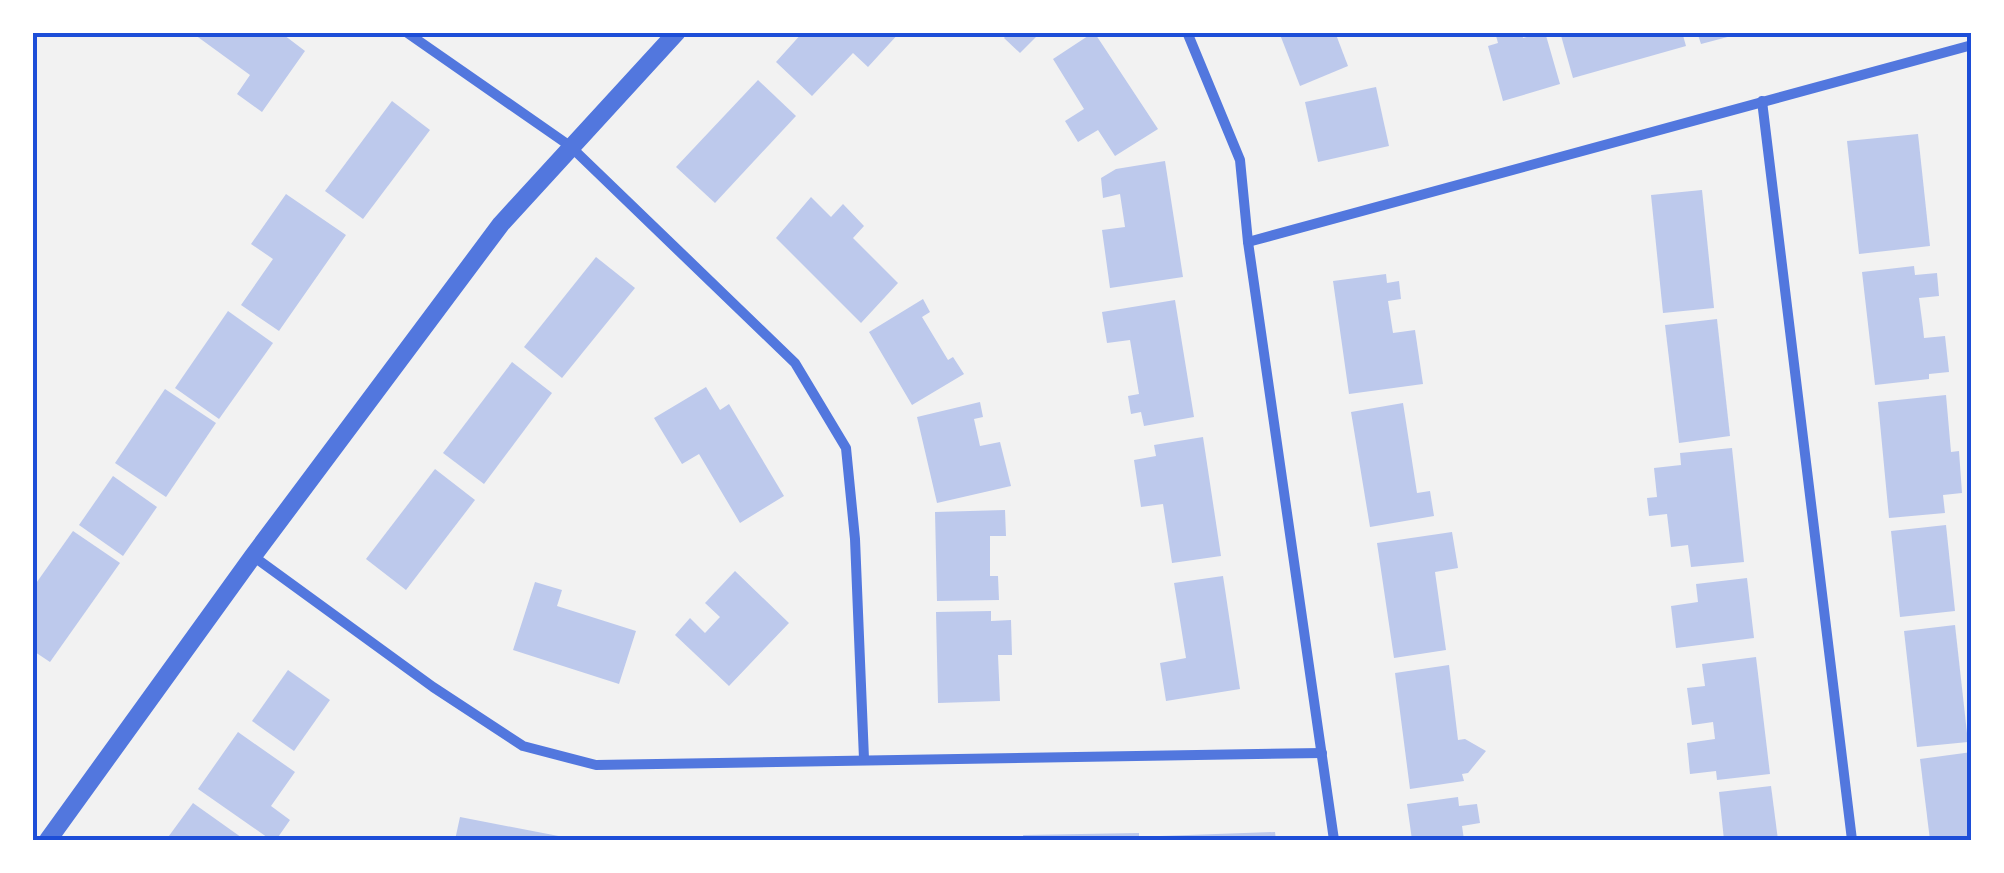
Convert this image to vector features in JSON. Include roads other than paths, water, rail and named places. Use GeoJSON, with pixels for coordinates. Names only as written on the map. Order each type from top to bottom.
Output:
{"type":"FeatureCollection","features":[{"type":"Feature","properties":{"kind":"street"},"geometry":{"type":"LineString","coordinates":[[406,32],[570,146],[795,363],[846,448],[855,540],[864,758]]}},
{"type":"Feature","properties":{"kind":"street"},"geometry":{"type":"LineString","coordinates":[[48,840],[253,556],[501,224],[677,32]]}},
{"type":"Feature","properties":{"kind":"street"},"geometry":{"type":"LineString","coordinates":[[1187,32],[1240,160],[1248,242],[1334,840]]}},
{"type":"Feature","properties":{"kind":"street"},"geometry":{"type":"LineString","coordinates":[[1248,242],[1972,45]]}},
{"type":"Feature","properties":{"kind":"street"},"geometry":{"type":"LineString","coordinates":[[1762,102],[1852,840]]}},
{"type":"Feature","properties":{"kind":"street"},"geometry":{"type":"LineString","coordinates":[[253,556],[433,687],[522,746],[596,765],[1322,754]]}}]}
